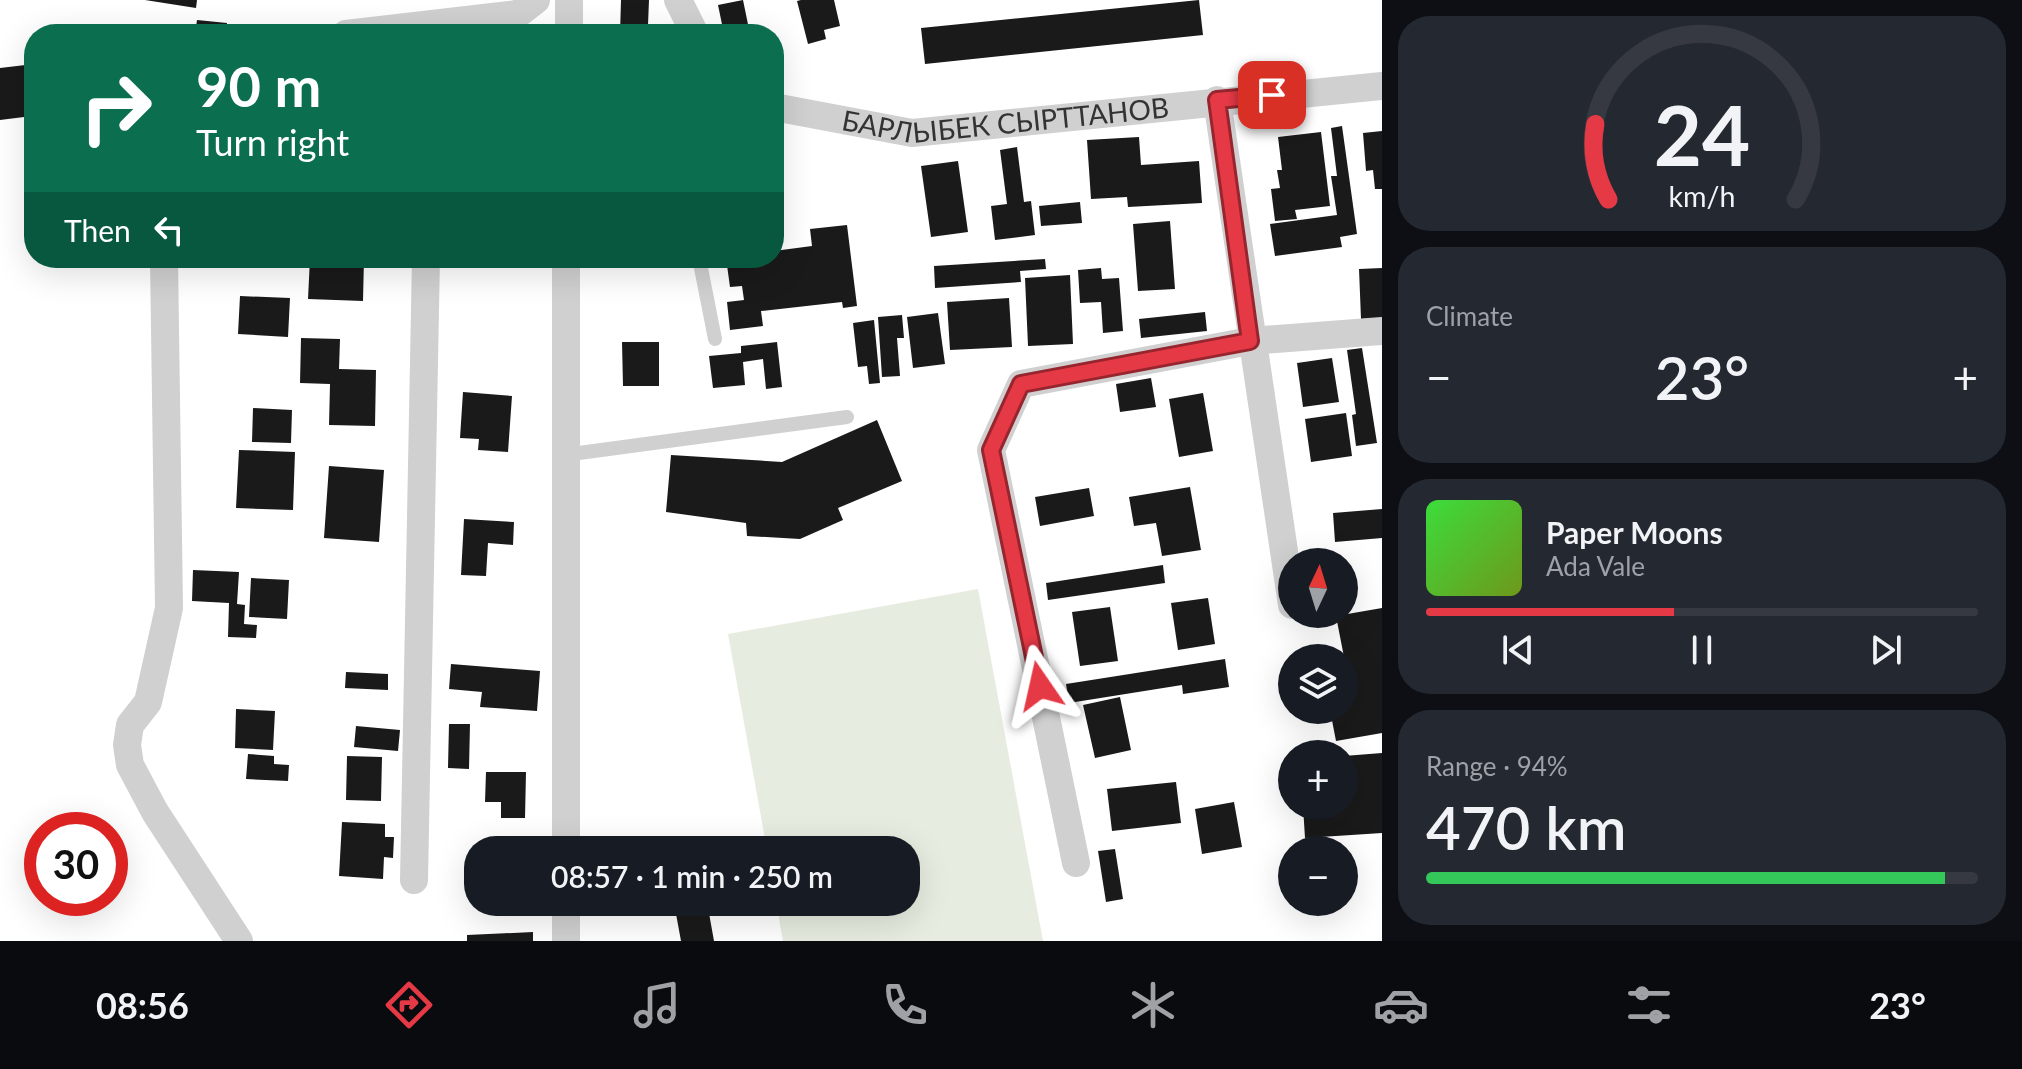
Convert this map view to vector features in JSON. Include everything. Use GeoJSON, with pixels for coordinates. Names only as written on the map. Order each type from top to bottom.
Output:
{"type":"FeatureCollection","features":[{"type":"Feature","properties":{"kind":"street"},"geometry":{"type":"LineString","coordinates":[[459,24],[518,14],[536,0]]}},
{"type":"Feature","properties":{"kind":"street"},"geometry":{"type":"LineString","coordinates":[[569,0],[569,24]]}},
{"type":"Feature","properties":{"kind":"street"},"geometry":{"type":"LineString","coordinates":[[678,0],[690,24]]}},
{"type":"Feature","properties":{"kind":"street","name":"БАРЛЫБЕК СЫРТТАНОВ"},"geometry":{"type":"LineString","coordinates":[[784,109],[912,133],[1217,100],[1382,86]]}},
{"type":"Feature","properties":{"kind":"street"},"geometry":{"type":"LineString","coordinates":[[1217,100],[1283,548]]}},
{"type":"Feature","properties":{"kind":"street"},"geometry":{"type":"LineString","coordinates":[[164,268],[169,608],[148,702],[130,725],[127,745],[130,765],[155,812],[239,941]]}},
{"type":"Feature","properties":{"kind":"street"},"geometry":{"type":"LineString","coordinates":[[414,880],[426,268]]}},
{"type":"Feature","properties":{"kind":"street"},"geometry":{"type":"LineString","coordinates":[[566,268],[566,836]]}},
{"type":"Feature","properties":{"kind":"street"},"geometry":{"type":"LineString","coordinates":[[1076,863],[991,450],[1021,384],[1250,341],[1382,331]]}},
{"type":"Feature","properties":{"kind":"street"},"geometry":{"type":"LineString","coordinates":[[566,916],[566,941]]}},
{"type":"Feature","properties":{"kind":"lane"},"geometry":{"type":"LineString","coordinates":[[701,268],[715,339]]}},
{"type":"Feature","properties":{"kind":"lane"},"geometry":{"type":"LineString","coordinates":[[564,455],[847,417]]}},
{"type":"Feature","properties":{"kind":"shaded area"},"geometry":{"type":"Polygon","coordinates":[[[978,589],[1043,941],[783,941],[779,916],[920,916],[920,836],[764,836],[728,634],[978,589]]]}},
{"type":"Feature","properties":{"kind":"building"},"geometry":{"type":"Polygon","coordinates":[[[145,0],[197,0],[196,8],[145,0]]]}},
{"type":"Feature","properties":{"kind":"building"},"geometry":{"type":"Polygon","coordinates":[[[621,0],[649,0],[648,24],[620,24],[621,0]]]}},
{"type":"Feature","properties":{"kind":"building"},"geometry":{"type":"Polygon","coordinates":[[[743,0],[748,24],[722,24],[718,5],[743,0]]]}},
{"type":"Feature","properties":{"kind":"building"},"geometry":{"type":"Polygon","coordinates":[[[834,0],[840,26],[824,30],[826,39],[808,44],[797,1],[834,0]]]}},
{"type":"Feature","properties":{"kind":"building"},"geometry":{"type":"Polygon","coordinates":[[[1199,0],[1203,35],[925,64],[921,28],[1199,0]]]}},
{"type":"Feature","properties":{"kind":"building"},"geometry":{"type":"Polygon","coordinates":[[[197,20],[227,23],[227,24],[196,24],[197,20]]]}},
{"type":"Feature","properties":{"kind":"building"},"geometry":{"type":"Polygon","coordinates":[[[24,65],[24,117],[0,120],[0,68],[24,65]]]}},
{"type":"Feature","properties":{"kind":"building"},"geometry":{"type":"Polygon","coordinates":[[[1342,126],[1357,234],[1340,237],[1342,247],[1275,256],[1270,224],[1337,215],[1331,176],[1337,176],[1331,128],[1342,126]]]}},
{"type":"Feature","properties":{"kind":"building"},"geometry":{"type":"Polygon","coordinates":[[[1382,131],[1382,189],[1375,189],[1373,170],[1366,171],[1363,133],[1382,131]]]}},
{"type":"Feature","properties":{"kind":"building"},"geometry":{"type":"Polygon","coordinates":[[[1321,132],[1330,206],[1295,210],[1297,219],[1275,221],[1271,189],[1280,188],[1277,170],[1282,170],[1278,137],[1321,132]]]}},
{"type":"Feature","properties":{"kind":"building"},"geometry":{"type":"Polygon","coordinates":[[[1139,137],[1141,165],[1199,161],[1202,203],[1128,207],[1127,197],[1091,199],[1087,140],[1139,137]]]}},
{"type":"Feature","properties":{"kind":"building"},"geometry":{"type":"Polygon","coordinates":[[[1017,147],[1024,202],[1031,201],[1035,235],[995,240],[991,206],[1007,204],[1000,150],[1017,147]]]}},
{"type":"Feature","properties":{"kind":"building"},"geometry":{"type":"Polygon","coordinates":[[[958,161],[968,232],[931,237],[921,166],[958,161]]]}},
{"type":"Feature","properties":{"kind":"building"},"geometry":{"type":"Polygon","coordinates":[[[1080,202],[1082,223],[1041,226],[1039,206],[1080,202]]]}},
{"type":"Feature","properties":{"kind":"building"},"geometry":{"type":"Polygon","coordinates":[[[1170,221],[1175,289],[1138,291],[1133,224],[1170,221]]]}},
{"type":"Feature","properties":{"kind":"building"},"geometry":{"type":"Polygon","coordinates":[[[847,225],[857,306],[843,308],[842,302],[761,311],[763,326],[730,330],[727,302],[744,300],[742,286],[730,287],[727,268],[784,268],[784,250],[812,246],[810,229],[847,225]]]}},
{"type":"Feature","properties":{"kind":"building"},"geometry":{"type":"Polygon","coordinates":[[[1045,259],[1046,269],[1020,271],[1021,282],[935,288],[934,266],[1045,259]]]}},
{"type":"Feature","properties":{"kind":"building"},"geometry":{"type":"Polygon","coordinates":[[[310,268],[364,268],[363,301],[308,299],[310,268]]]}},
{"type":"Feature","properties":{"kind":"building"},"geometry":{"type":"Polygon","coordinates":[[[1101,268],[1102,279],[1119,278],[1123,331],[1103,333],[1101,302],[1080,303],[1078,270],[1101,268]]]}},
{"type":"Feature","properties":{"kind":"building"},"geometry":{"type":"Polygon","coordinates":[[[1382,268],[1382,318],[1361,319],[1359,269],[1382,268]]]}},
{"type":"Feature","properties":{"kind":"building"},"geometry":{"type":"Polygon","coordinates":[[[1070,275],[1073,344],[1028,346],[1025,278],[1070,275]]]}},
{"type":"Feature","properties":{"kind":"building"},"geometry":{"type":"Polygon","coordinates":[[[240,296],[290,298],[288,337],[238,334],[240,296]]]}},
{"type":"Feature","properties":{"kind":"building"},"geometry":{"type":"Polygon","coordinates":[[[1009,298],[1012,347],[950,350],[947,302],[1009,298]]]}},
{"type":"Feature","properties":{"kind":"building"},"geometry":{"type":"Polygon","coordinates":[[[1205,312],[1207,331],[1141,338],[1139,319],[1205,312]]]}},
{"type":"Feature","properties":{"kind":"building"},"geometry":{"type":"Polygon","coordinates":[[[938,313],[945,364],[913,368],[907,317],[938,313]]]}},
{"type":"Feature","properties":{"kind":"building"},"geometry":{"type":"Polygon","coordinates":[[[902,315],[904,338],[897,338],[900,376],[882,377],[878,317],[902,315]]]}},
{"type":"Feature","properties":{"kind":"building"},"geometry":{"type":"Polygon","coordinates":[[[874,320],[880,383],[869,384],[867,366],[858,367],[853,323],[874,320]]]}},
{"type":"Feature","properties":{"kind":"building"},"geometry":{"type":"Polygon","coordinates":[[[301,338],[340,339],[339,369],[376,370],[375,426],[329,425],[330,384],[300,383],[301,338]]]}},
{"type":"Feature","properties":{"kind":"building"},"geometry":{"type":"Polygon","coordinates":[[[622,342],[659,342],[659,386],[623,386],[622,342]]]}},
{"type":"Feature","properties":{"kind":"building"},"geometry":{"type":"Polygon","coordinates":[[[777,342],[782,387],[766,389],[763,359],[743,362],[745,385],[713,388],[709,356],[741,353],[741,346],[777,342]]]}},
{"type":"Feature","properties":{"kind":"building"},"geometry":{"type":"Polygon","coordinates":[[[1362,348],[1377,443],[1356,446],[1352,415],[1356,414],[1347,350],[1362,348]]]}},
{"type":"Feature","properties":{"kind":"building"},"geometry":{"type":"Polygon","coordinates":[[[1332,358],[1339,402],[1303,407],[1297,363],[1332,358]]]}},
{"type":"Feature","properties":{"kind":"building"},"geometry":{"type":"Polygon","coordinates":[[[1151,378],[1156,407],[1120,412],[1116,384],[1151,378]]]}},
{"type":"Feature","properties":{"kind":"building"},"geometry":{"type":"Polygon","coordinates":[[[463,392],[512,396],[508,452],[478,450],[479,439],[460,438],[463,392]]]}},
{"type":"Feature","properties":{"kind":"building"},"geometry":{"type":"Polygon","coordinates":[[[1203,393],[1213,451],[1179,457],[1169,399],[1203,393]]]}},
{"type":"Feature","properties":{"kind":"building"},"geometry":{"type":"Polygon","coordinates":[[[253,408],[292,410],[291,443],[252,442],[253,408]]]}},
{"type":"Feature","properties":{"kind":"building"},"geometry":{"type":"Polygon","coordinates":[[[1346,413],[1352,456],[1311,462],[1305,419],[1346,413]]]}},
{"type":"Feature","properties":{"kind":"building"},"geometry":{"type":"Polygon","coordinates":[[[877,420],[902,481],[838,508],[843,520],[800,539],[747,536],[746,523],[666,512],[671,455],[782,462],[877,420]]]}},
{"type":"Feature","properties":{"kind":"building"},"geometry":{"type":"Polygon","coordinates":[[[239,450],[295,452],[293,510],[236,508],[239,450]]]}},
{"type":"Feature","properties":{"kind":"building"},"geometry":{"type":"Polygon","coordinates":[[[329,466],[384,470],[379,542],[324,538],[329,466]]]}},
{"type":"Feature","properties":{"kind":"building"},"geometry":{"type":"Polygon","coordinates":[[[1190,487],[1201,550],[1162,556],[1156,523],[1134,526],[1129,497],[1190,487]]]}},
{"type":"Feature","properties":{"kind":"building"},"geometry":{"type":"Polygon","coordinates":[[[1089,488],[1094,516],[1040,526],[1035,497],[1089,488]]]}},
{"type":"Feature","properties":{"kind":"building"},"geometry":{"type":"Polygon","coordinates":[[[1382,509],[1382,538],[1335,542],[1333,513],[1382,509]]]}},
{"type":"Feature","properties":{"kind":"building"},"geometry":{"type":"Polygon","coordinates":[[[464,519],[514,522],[513,545],[488,543],[486,576],[461,575],[464,519]]]}},
{"type":"Feature","properties":{"kind":"building"},"geometry":{"type":"Polygon","coordinates":[[[1163,565],[1165,583],[1048,600],[1046,583],[1163,565]]]}},
{"type":"Feature","properties":{"kind":"building"},"geometry":{"type":"Polygon","coordinates":[[[193,570],[239,572],[237,604],[245,605],[244,624],[257,625],[256,638],[228,637],[229,603],[192,601],[193,570]]]}},
{"type":"Feature","properties":{"kind":"building"},"geometry":{"type":"Polygon","coordinates":[[[251,578],[289,580],[287,619],[249,617],[251,578]]]}},
{"type":"Feature","properties":{"kind":"building"},"geometry":{"type":"Polygon","coordinates":[[[1208,598],[1215,644],[1178,650],[1171,603],[1208,598]]]}},
{"type":"Feature","properties":{"kind":"building"},"geometry":{"type":"Polygon","coordinates":[[[1110,607],[1118,661],[1080,666],[1072,612],[1110,607]]]}},
{"type":"Feature","properties":{"kind":"building"},"geometry":{"type":"Polygon","coordinates":[[[1382,608],[1382,733],[1336,740],[1333,724],[1358,724],[1358,644],[1341,644],[1338,628],[1358,628],[1358,612],[1382,608]]]}},
{"type":"Feature","properties":{"kind":"building"},"geometry":{"type":"Polygon","coordinates":[[[1225,659],[1229,687],[1183,694],[1182,685],[1069,703],[1066,684],[1225,659]]]}},
{"type":"Feature","properties":{"kind":"building"},"geometry":{"type":"Polygon","coordinates":[[[451,664],[540,671],[537,711],[480,707],[482,692],[449,689],[451,664]]]}},
{"type":"Feature","properties":{"kind":"building"},"geometry":{"type":"Polygon","coordinates":[[[346,672],[388,674],[388,690],[345,688],[346,672]]]}},
{"type":"Feature","properties":{"kind":"building"},"geometry":{"type":"Polygon","coordinates":[[[1120,697],[1131,750],[1095,758],[1083,705],[1120,697]]]}},
{"type":"Feature","properties":{"kind":"building"},"geometry":{"type":"Polygon","coordinates":[[[236,709],[275,711],[273,750],[235,748],[236,709]]]}},
{"type":"Feature","properties":{"kind":"building"},"geometry":{"type":"Polygon","coordinates":[[[449,724],[470,724],[469,769],[448,768],[449,724]]]}},
{"type":"Feature","properties":{"kind":"building"},"geometry":{"type":"Polygon","coordinates":[[[356,726],[400,730],[398,751],[354,747],[356,726]]]}},
{"type":"Feature","properties":{"kind":"building"},"geometry":{"type":"Polygon","coordinates":[[[1382,753],[1382,833],[1305,836],[1304,820],[1358,820],[1358,755],[1382,753]]]}},
{"type":"Feature","properties":{"kind":"building"},"geometry":{"type":"Polygon","coordinates":[[[248,754],[274,756],[274,764],[289,765],[288,781],[246,779],[248,754]]]}},
{"type":"Feature","properties":{"kind":"building"},"geometry":{"type":"Polygon","coordinates":[[[347,756],[382,757],[381,801],[346,800],[347,756]]]}},
{"type":"Feature","properties":{"kind":"building"},"geometry":{"type":"Polygon","coordinates":[[[486,772],[526,772],[525,818],[501,818],[501,802],[485,802],[486,772]]]}},
{"type":"Feature","properties":{"kind":"building"},"geometry":{"type":"Polygon","coordinates":[[[1176,782],[1181,823],[1112,831],[1107,789],[1176,782]]]}},
{"type":"Feature","properties":{"kind":"building"},"geometry":{"type":"Polygon","coordinates":[[[1234,802],[1242,847],[1202,854],[1195,809],[1234,802]]]}},
{"type":"Feature","properties":{"kind":"building"},"geometry":{"type":"Polygon","coordinates":[[[342,822],[385,824],[385,837],[394,837],[393,858],[384,857],[383,879],[339,876],[342,822]]]}},
{"type":"Feature","properties":{"kind":"building"},"geometry":{"type":"Polygon","coordinates":[[[1115,849],[1123,899],[1106,902],[1098,851],[1115,849]]]}},
{"type":"Feature","properties":{"kind":"building"},"geometry":{"type":"Polygon","coordinates":[[[676,916],[710,916],[714,941],[681,941],[676,916]]]}},
{"type":"Feature","properties":{"kind":"building"},"geometry":{"type":"Polygon","coordinates":[[[533,932],[533,941],[467,941],[467,935],[533,932]]]}},
{"type":"Feature","properties":{"kind":"route"},"geometry":{"type":"LineString","coordinates":[[1040,686],[991,450],[1021,384],[1250,341],[1217,100],[1272,95]]}}]}
